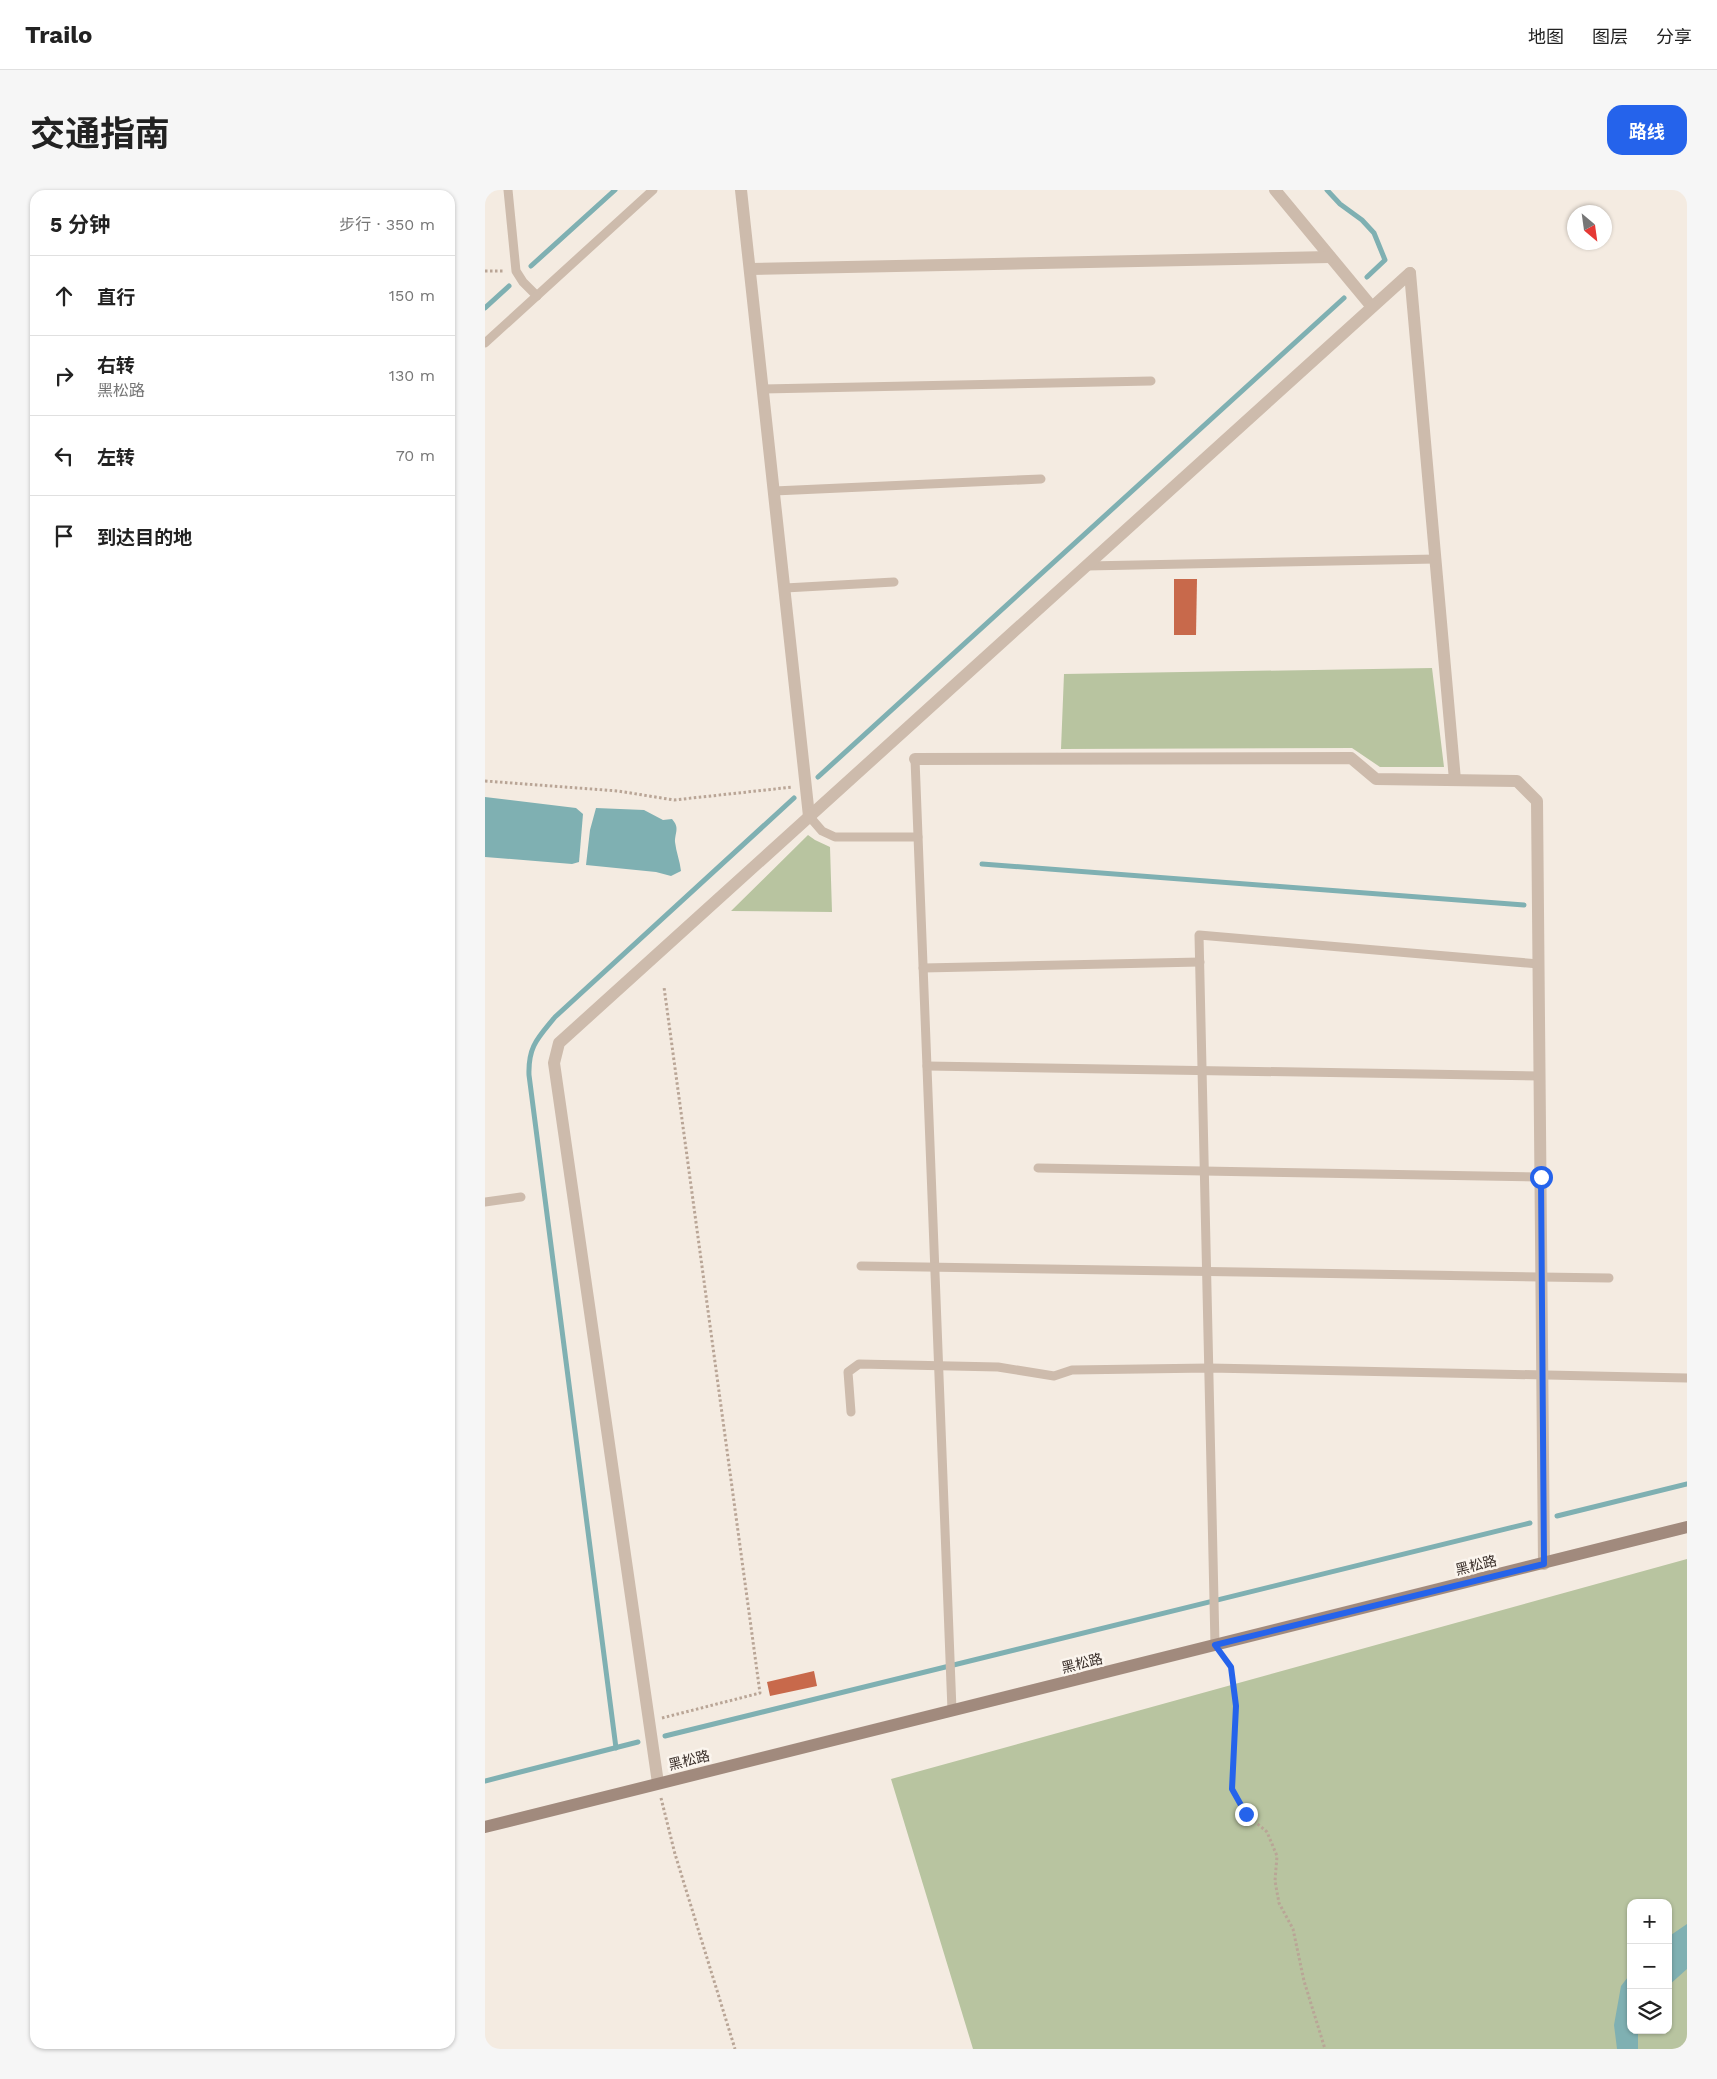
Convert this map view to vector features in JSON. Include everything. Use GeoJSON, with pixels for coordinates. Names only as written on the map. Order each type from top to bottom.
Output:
{"type":"FeatureCollection","features":[{"type":"Feature","properties":{"kind":"street"},"geometry":{"type":"LineString","coordinates":[[741,190],[809,816]]}},
{"type":"Feature","properties":{"kind":"street"},"geometry":{"type":"LineString","coordinates":[[1275,190],[1372,307]]}},
{"type":"Feature","properties":{"kind":"street"},"geometry":{"type":"LineString","coordinates":[[750,269],[1330,257]]}},
{"type":"Feature","properties":{"kind":"street"},"geometry":{"type":"LineString","coordinates":[[658,1783],[555,1062],[559,1043],[1410,273],[1455,780]]}},
{"type":"Feature","properties":{"kind":"street"},"geometry":{"type":"LineString","coordinates":[[915,759],[1351,758],[1376,779],[1517,781],[1537,801],[1544,1564]]}},
{"type":"Feature","properties":{"kind":"street","name":"黑松路"},"geometry":{"type":"LineString","coordinates":[[485,1827],[1687,1527]]}},
{"type":"Feature","properties":{"kind":"lane"},"geometry":{"type":"LineString","coordinates":[[509,190],[516,271],[523,282],[537,296]]}},
{"type":"Feature","properties":{"kind":"lane"},"geometry":{"type":"LineString","coordinates":[[485,343],[653,190]]}},
{"type":"Feature","properties":{"kind":"lane"},"geometry":{"type":"LineString","coordinates":[[763,389],[1151,381]]}},
{"type":"Feature","properties":{"kind":"lane"},"geometry":{"type":"LineString","coordinates":[[774,491],[1041,479]]}},
{"type":"Feature","properties":{"kind":"lane"},"geometry":{"type":"LineString","coordinates":[[1087,566],[1436,559]]}},
{"type":"Feature","properties":{"kind":"lane"},"geometry":{"type":"LineString","coordinates":[[785,588],[894,582]]}},
{"type":"Feature","properties":{"kind":"lane"},"geometry":{"type":"LineString","coordinates":[[915,759],[952,1710]]}},
{"type":"Feature","properties":{"kind":"lane"},"geometry":{"type":"LineString","coordinates":[[809,816],[823,831],[835,837],[918,837]]}},
{"type":"Feature","properties":{"kind":"lane"},"geometry":{"type":"LineString","coordinates":[[1215,1645],[1199,935],[1539,964]]}},
{"type":"Feature","properties":{"kind":"lane"},"geometry":{"type":"LineString","coordinates":[[923,968],[1200,962]]}},
{"type":"Feature","properties":{"kind":"lane"},"geometry":{"type":"LineString","coordinates":[[927,1066],[1540,1076]]}},
{"type":"Feature","properties":{"kind":"lane"},"geometry":{"type":"LineString","coordinates":[[1038,1168],[1541,1177]]}},
{"type":"Feature","properties":{"kind":"lane"},"geometry":{"type":"LineString","coordinates":[[485,1202],[521,1197]]}},
{"type":"Feature","properties":{"kind":"lane"},"geometry":{"type":"LineString","coordinates":[[861,1266],[1609,1278]]}},
{"type":"Feature","properties":{"kind":"lane"},"geometry":{"type":"LineString","coordinates":[[851,1412],[848,1372],[859,1364],[998,1367],[1054,1376],[1072,1370],[1209,1368],[1687,1378]]}},
{"type":"Feature","properties":{"kind":"path"},"geometry":{"type":"LineString","coordinates":[[485,270],[516,271]]}},
{"type":"Feature","properties":{"kind":"path"},"geometry":{"type":"LineString","coordinates":[[485,781],[618,791],[674,800],[806,785]]}},
{"type":"Feature","properties":{"kind":"path"},"geometry":{"type":"LineString","coordinates":[[649,1721],[760,1693],[663,987]]}},
{"type":"Feature","properties":{"kind":"path"},"geometry":{"type":"LineString","coordinates":[[1215,1645],[1231,1667],[1235,1696],[1232,1789],[1246,1814],[1267,1832],[1277,1856],[1275,1881],[1279,1903],[1293,1929],[1304,1981],[1325,2049]]}},
{"type":"Feature","properties":{"kind":"path"},"geometry":{"type":"LineString","coordinates":[[658,1783],[675,1854],[735,2049]]}},
{"type":"Feature","properties":{"kind":"green space"},"geometry":{"type":"Polygon","coordinates":[[[1432,668],[1444,767],[1380,767],[1352,748],[1061,749],[1064,674],[1432,668]]]}},
{"type":"Feature","properties":{"kind":"green space"},"geometry":{"type":"Polygon","coordinates":[[[808,835],[830,847],[832,912],[731,911],[808,835]]]}},
{"type":"Feature","properties":{"kind":"green space"},"geometry":{"type":"Polygon","coordinates":[[[1687,1559],[1687,2049],[973,2049],[891,1779],[1687,1559]]]}},
{"type":"Feature","properties":{"kind":"water"},"geometry":{"type":"Polygon","coordinates":[[[485,797],[576,808],[583,814],[579,862],[572,864],[485,857],[485,797]]]}},
{"type":"Feature","properties":{"kind":"water"},"geometry":{"type":"Polygon","coordinates":[[[596,808],[644,810],[663,820],[672,819],[676,828],[675,842],[681,871],[671,876],[656,872],[586,865],[590,830],[596,808]]]}},
{"type":"Feature","properties":{"kind":"water"},"geometry":{"type":"Polygon","coordinates":[[[1687,1924],[1687,1969],[1672,1982],[1672,1944],[1672,1934],[1687,1924]]]}},
{"type":"Feature","properties":{"kind":"water"},"geometry":{"type":"Polygon","coordinates":[[[1627,1978],[1627,2034],[1638,2034],[1638,2049],[1617,2049],[1614,2025],[1621,1986],[1627,1978]]]}},
{"type":"Feature","properties":{"kind":"building"},"geometry":{"type":"Polygon","coordinates":[[[1174,579],[1197,579],[1196,635],[1174,635],[1174,579]]]}},
{"type":"Feature","properties":{"kind":"building"},"geometry":{"type":"Polygon","coordinates":[[[814,1671],[817,1686],[770,1696],[767,1682],[814,1671]]]}},
{"type":"Feature","properties":{"kind":"waterway"},"geometry":{"type":"LineString","coordinates":[[531,266],[615,190]]}},
{"type":"Feature","properties":{"kind":"waterway"},"geometry":{"type":"LineString","coordinates":[[1327,190],[1340,204],[1362,220],[1374,233],[1385,260],[1367,277]]}},
{"type":"Feature","properties":{"kind":"waterway"},"geometry":{"type":"LineString","coordinates":[[485,308],[509,286]]}},
{"type":"Feature","properties":{"kind":"waterway"},"geometry":{"type":"LineString","coordinates":[[818,777],[1344,298]]}},
{"type":"Feature","properties":{"kind":"waterway"},"geometry":{"type":"LineString","coordinates":[[616,1748],[529,1075],[530,1057],[535,1043],[555,1017],[794,798]]}},
{"type":"Feature","properties":{"kind":"waterway"},"geometry":{"type":"LineString","coordinates":[[982,864],[1524,905]]}},
{"type":"Feature","properties":{"kind":"waterway"},"geometry":{"type":"LineString","coordinates":[[1557,1516],[1687,1484]]}},
{"type":"Feature","properties":{"kind":"waterway"},"geometry":{"type":"LineString","coordinates":[[665,1736],[1530,1523]]}},
{"type":"Feature","properties":{"kind":"waterway"},"geometry":{"type":"LineString","coordinates":[[485,1781],[638,1742]]}},
{"type":"Feature","properties":{"kind":"route"},"geometry":{"type":"LineString","coordinates":[[1246,1814],[1232,1789],[1236,1706],[1231,1667],[1215,1645],[1544,1564],[1541,1177]]}}]}
